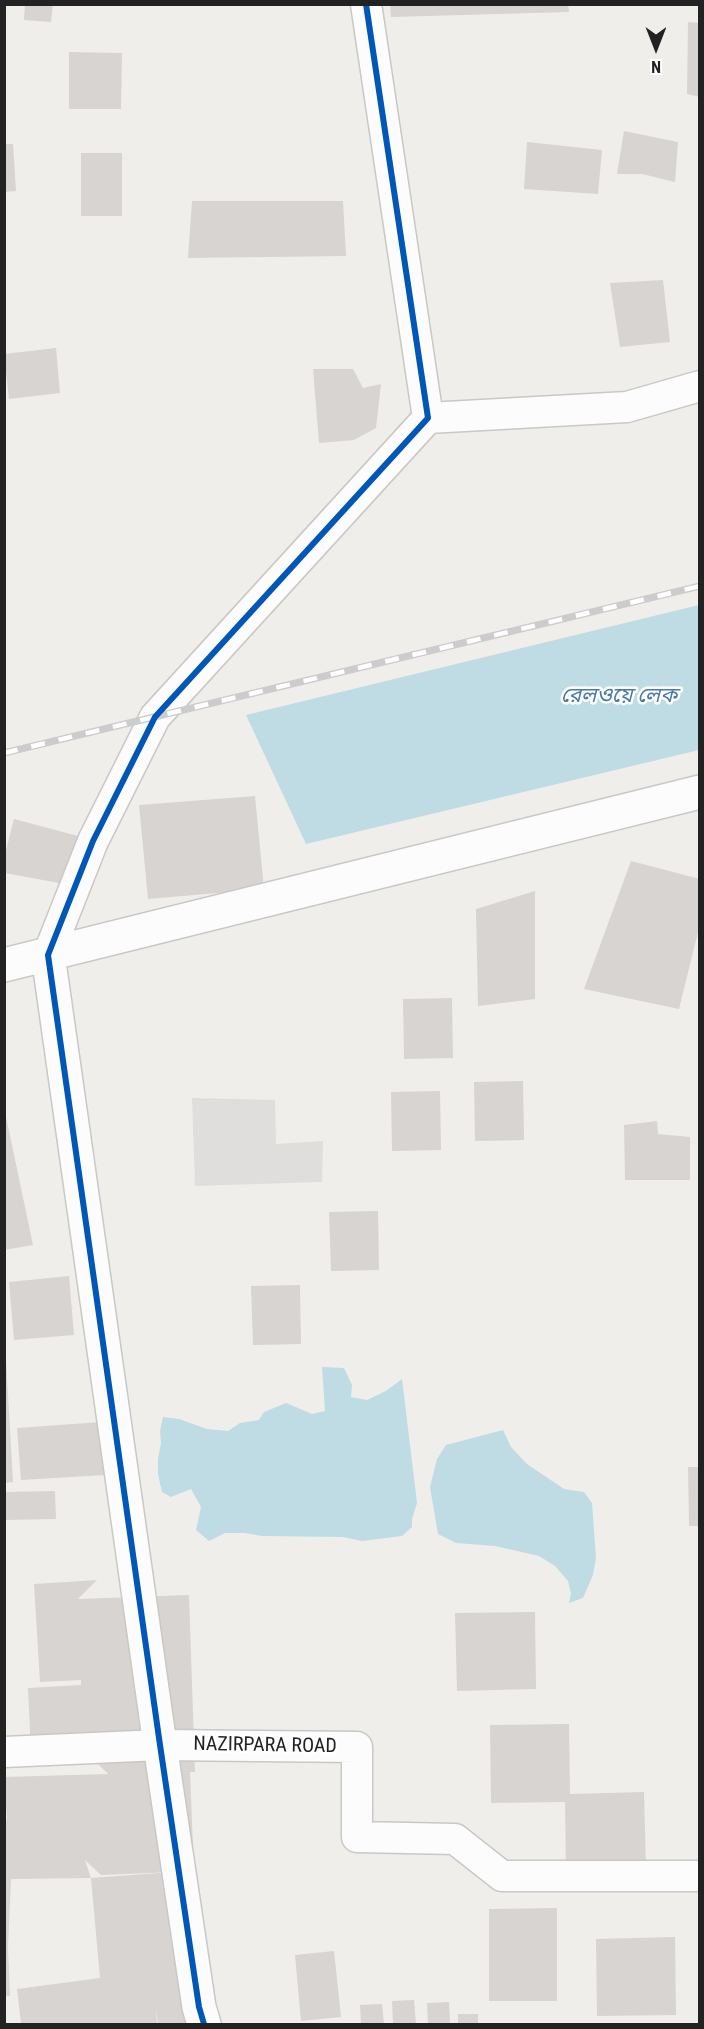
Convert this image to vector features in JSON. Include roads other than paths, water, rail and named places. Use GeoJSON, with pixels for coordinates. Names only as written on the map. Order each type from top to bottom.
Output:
{"type":"FeatureCollection","features":[{"type":"Feature","properties":{"kind":"street"},"geometry":{"type":"LineString","coordinates":[[366,4],[428,418]]}},
{"type":"Feature","properties":{"kind":"street"},"geometry":{"type":"LineString","coordinates":[[204,2025],[197,1995],[160,1745],[48,955],[93,841],[155,717],[428,418],[627,407],[699,386]]}},
{"type":"Feature","properties":{"kind":"street"},"geometry":{"type":"LineString","coordinates":[[4,965],[699,792]]}},
{"type":"Feature","properties":{"kind":"street"},"geometry":{"type":"LineString","coordinates":[[4,1752],[160,1745]]}},
{"type":"Feature","properties":{"kind":"street","name":"NAZIRPARA ROAD"},"geometry":{"type":"LineString","coordinates":[[160,1745],[357,1747],[357,1838],[455,1839],[502,1876],[699,1876]]}},
{"type":"Feature","properties":{"kind":"water","name":"রেলওয়ে লেক"},"geometry":{"type":"Polygon","coordinates":[[[699,605],[699,750],[306,844],[246,715],[699,605]]]}},
{"type":"Feature","properties":{"kind":"water"},"geometry":{"type":"Polygon","coordinates":[[[322,1367],[344,1368],[352,1385],[351,1397],[367,1400],[386,1391],[402,1379],[417,1503],[412,1527],[402,1536],[362,1541],[343,1537],[225,1533],[209,1541],[196,1530],[201,1507],[191,1489],[171,1497],[162,1492],[158,1474],[158,1459],[163,1417],[179,1419],[207,1429],[228,1431],[240,1423],[259,1420],[264,1412],[286,1403],[312,1414],[325,1411],[322,1367]]]}},
{"type":"Feature","properties":{"kind":"water"},"geometry":{"type":"Polygon","coordinates":[[[503,1430],[511,1447],[527,1464],[564,1489],[584,1492],[592,1503],[596,1558],[593,1575],[583,1598],[569,1603],[571,1593],[568,1581],[555,1566],[539,1556],[495,1546],[456,1543],[438,1534],[430,1487],[437,1459],[446,1445],[503,1430]]]}},
{"type":"Feature","properties":{"kind":"railway"},"geometry":{"type":"LineString","coordinates":[[4,753],[700,586]]}}]}
